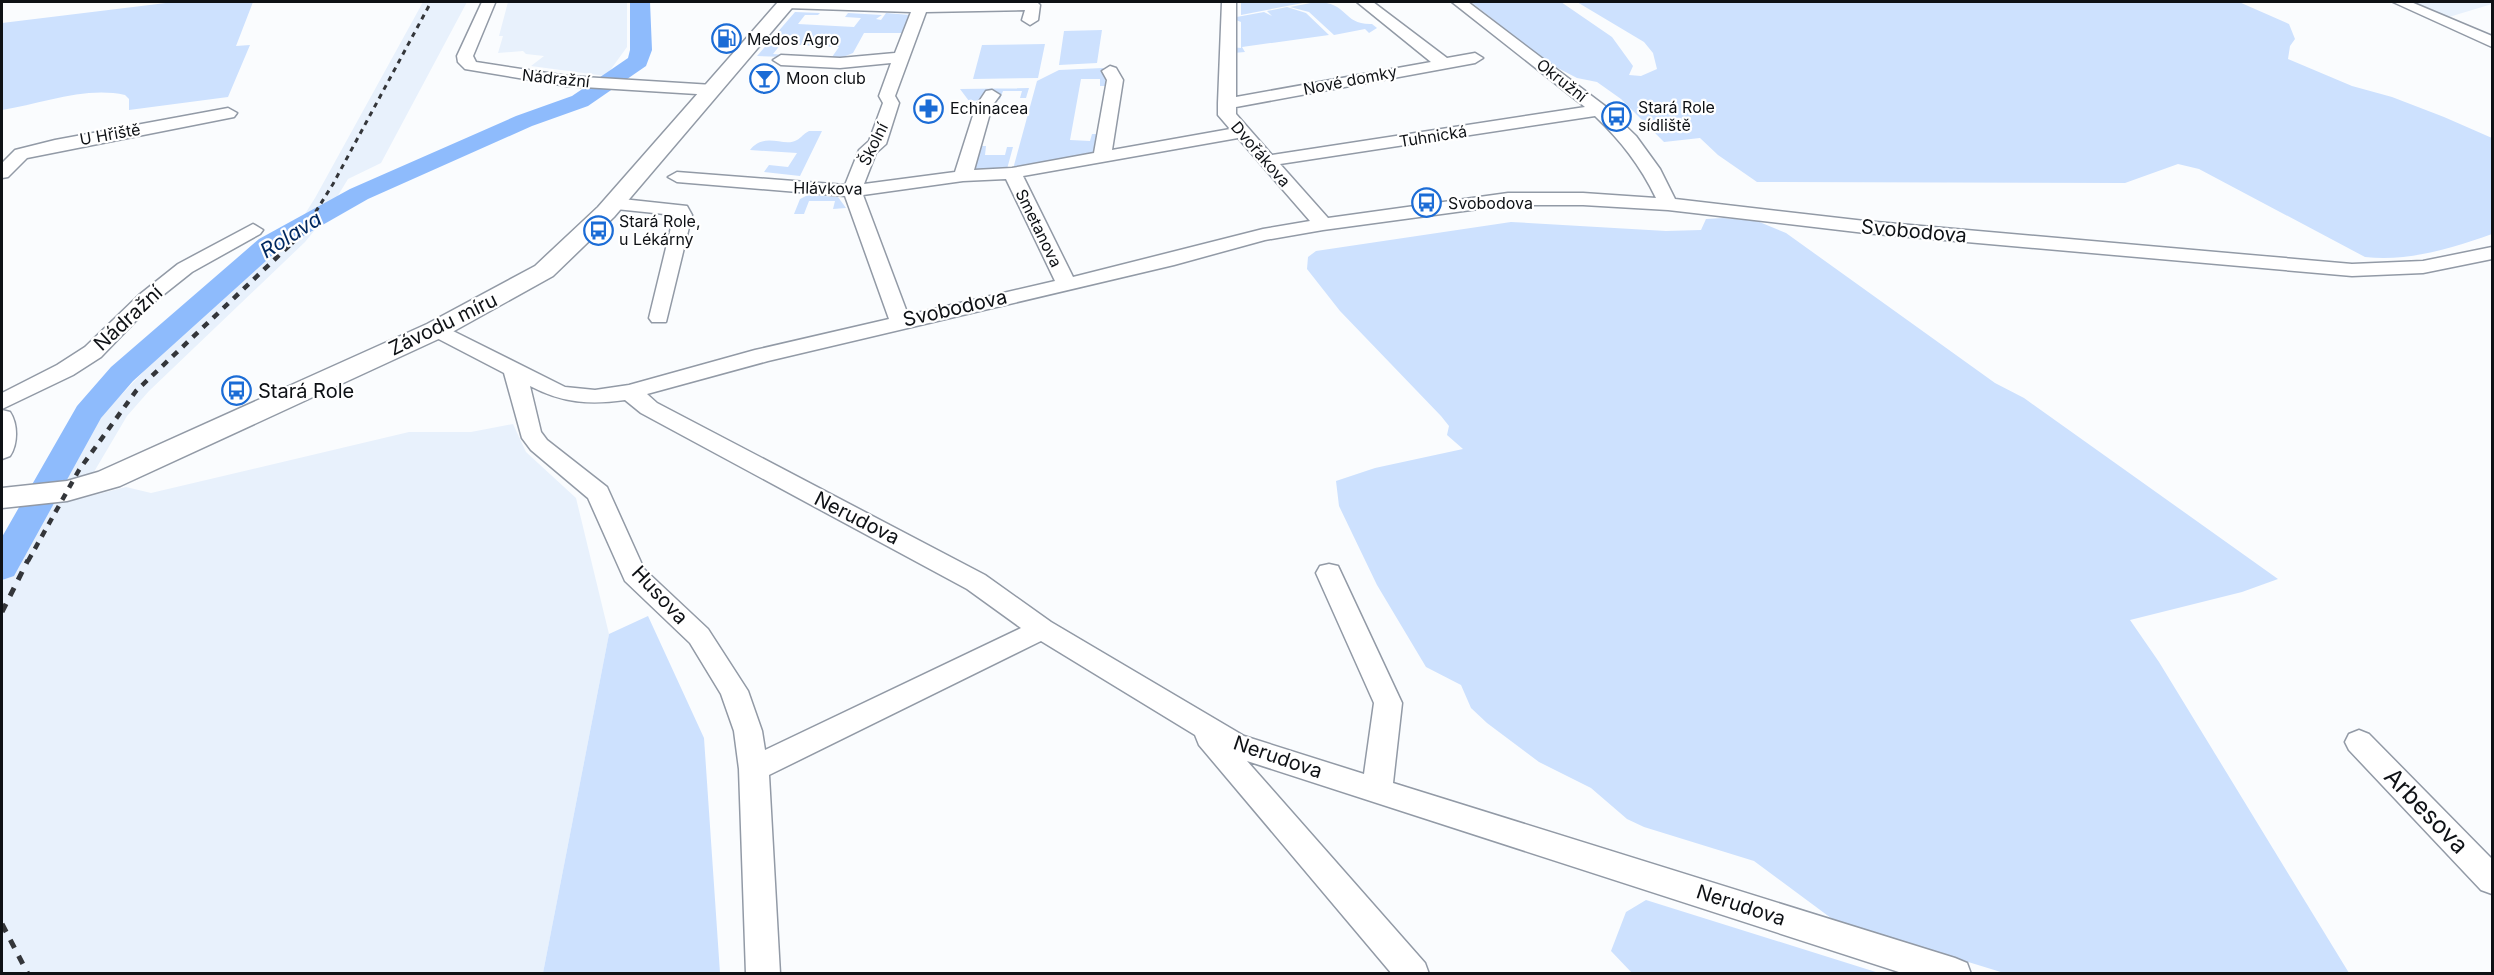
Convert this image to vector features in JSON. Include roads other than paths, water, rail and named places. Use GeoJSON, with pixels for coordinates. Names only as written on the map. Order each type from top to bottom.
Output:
{"type":"FeatureCollection","features":[{"type":"Feature","properties":{"kind":"main road","name":"Závodu míru"},"geometry":{"type":"LineString","coordinates":[[3,498],[58,493],[91,486],[110,479],[436,330],[544,271],[575,244],[613,204],[787,3]]}},
{"type":"Feature","properties":{"kind":"street","name":"Dvořákova"},"geometry":{"type":"LineString","coordinates":[[1229,2],[1227,115],[1323,224]]}},
{"type":"Feature","properties":{"kind":"street"},"geometry":{"type":"LineString","coordinates":[[1364,2],[1443,63]]}},
{"type":"Feature","properties":{"kind":"street","name":"Okružní"},"geometry":{"type":"LineString","coordinates":[[1459,2],[1599,110],[1630,140],[1652,169],[1668,204]]}},
{"type":"Feature","properties":{"kind":"street"},"geometry":{"type":"LineString","coordinates":[[2400,2],[2493,42]]}},
{"type":"Feature","properties":{"kind":"street","name":"Nádražní"},"geometry":{"type":"LineString","coordinates":[[488,3],[465,56],[466,62],[480,69],[567,81],[712,90]]}},
{"type":"Feature","properties":{"kind":"street"},"geometry":{"type":"LineString","coordinates":[[787,3],[1033,5],[1030,20]]}},
{"type":"Feature","properties":{"kind":"street","name":"Školní"},"geometry":{"type":"LineString","coordinates":[[900,321],[852,191],[868,150],[876,144],[891,103],[887,96],[920,5]]}},
{"type":"Feature","properties":{"kind":"street"},"geometry":{"type":"LineString","coordinates":[[781,60],[840,63],[901,57]]}},
{"type":"Feature","properties":{"kind":"street","name":"Nové domky"},"geometry":{"type":"LineString","coordinates":[[1226,103],[1243,102],[1475,58]]}},
{"type":"Feature","properties":{"kind":"street"},"geometry":{"type":"LineString","coordinates":[[1102,157],[1115,80],[1110,71]]}},
{"type":"Feature","properties":{"kind":"street"},"geometry":{"type":"LineString","coordinates":[[963,176],[984,106],[992,95]]}},
{"type":"Feature","properties":{"kind":"street","name":"Tuhnická"},"geometry":{"type":"LineString","coordinates":[[1267,161],[1599,110]]}},
{"type":"Feature","properties":{"kind":"street","name":"U Hřiště"},"geometry":{"type":"LineString","coordinates":[[2,173],[21,154],[54,145],[228,113]]}},
{"type":"Feature","properties":{"kind":"street","name":"Hlávkova"},"geometry":{"type":"LineString","coordinates":[[677,177],[728,183],[852,191],[963,176],[1012,173],[1241,132]]}},
{"type":"Feature","properties":{"kind":"street","name":"Smetanova"},"geometry":{"type":"LineString","coordinates":[[1012,173],[1066,283]]}},
{"type":"Feature","properties":{"kind":"street","name":"Svobodova"},"geometry":{"type":"LineString","coordinates":[[436,330],[515,372],[571,396],[595,397],[630,392],[763,355],[900,321],[1174,259],[1263,235],[1323,224],[1508,199],[1583,199],[1668,204],[1875,228],[2352,270],[2411,270],[2465,261],[2493,253]]}},
{"type":"Feature","properties":{"kind":"street"},"geometry":{"type":"LineString","coordinates":[[613,204],[671,208],[680,210],[683,215],[659,318]]}},
{"type":"Feature","properties":{"kind":"street","name":"Nádražní"},"geometry":{"type":"LineString","coordinates":[[2,402],[93,352],[146,299],[184,268],[253,231]]}},
{"type":"Feature","properties":{"kind":"street","name":"Husova"},"geometry":{"type":"LineString","coordinates":[[515,372],[530,433],[539,445],[598,494],[634,574],[699,636],[734,691],[748,730],[754,769],[763,974]]}},
{"type":"Feature","properties":{"kind":"street","name":"Nerudova"},"geometry":{"type":"LineString","coordinates":[[630,392],[649,408],[960,573],[1042,629],[1235,745],[1955,974]]}},
{"type":"Feature","properties":{"kind":"street"},"geometry":{"type":"LineString","coordinates":[[2,417],[5,428],[2,451]]}},
{"type":"Feature","properties":{"kind":"street"},"geometry":{"type":"LineString","coordinates":[[1329,573],[1389,703],[1377,789]]}},
{"type":"Feature","properties":{"kind":"street"},"geometry":{"type":"LineString","coordinates":[[754,769],[1042,629]]}},
{"type":"Feature","properties":{"kind":"street"},"geometry":{"type":"LineString","coordinates":[[1195,721],[1413,974]]}},
{"type":"Feature","properties":{"kind":"street","name":"Arbesova"},"geometry":{"type":"LineString","coordinates":[[2360,742],[2493,880]]}},
{"type":"Feature","properties":{"kind":"waterway","name":"Rolava"},"geometry":{"type":"LineString","coordinates":[[2,567],[88,413],[122,374],[268,245],[359,194],[524,121],[580,101],[620,74],[638,61],[641,50],[640,2]]}},
{"type":"Feature","properties":{"kind":"railway"},"geometry":{"type":"LineString","coordinates":[[292,244],[305,229],[333,184],[431,2]]}},
{"type":"Feature","properties":{"kind":"railway"},"geometry":{"type":"LineString","coordinates":[[28,561],[79,470],[136,391],[293,242]]}},
{"type":"Feature","properties":{"kind":"railway"},"geometry":{"type":"LineString","coordinates":[[2,612],[28,560]]}},
{"type":"Feature","properties":{"kind":"railway"},"geometry":{"type":"LineString","coordinates":[[2,924],[28,974]]}},
{"type":"Feature","properties":{"kind":"place","name":"Medos Agro"},"geometry":{"type":"Point","coordinates":[726,39]}},
{"type":"Feature","properties":{"kind":"place","name":"Moon club"},"geometry":{"type":"Point","coordinates":[765,78]}},
{"type":"Feature","properties":{"kind":"place","name":"Echinacea"},"geometry":{"type":"Point","coordinates":[929,108]}},
{"type":"Feature","properties":{"kind":"place","name":"Stará Role sídliště"},"geometry":{"type":"Point","coordinates":[1617,116]}},
{"type":"Feature","properties":{"kind":"place","name":"Svobodova"},"geometry":{"type":"Point","coordinates":[1427,203]}},
{"type":"Feature","properties":{"kind":"place","name":"Stará Role, u Lékárny"},"geometry":{"type":"Point","coordinates":[598,230]}},
{"type":"Feature","properties":{"kind":"place","name":"Stará Role"},"geometry":{"type":"Point","coordinates":[237,391]}}]}
